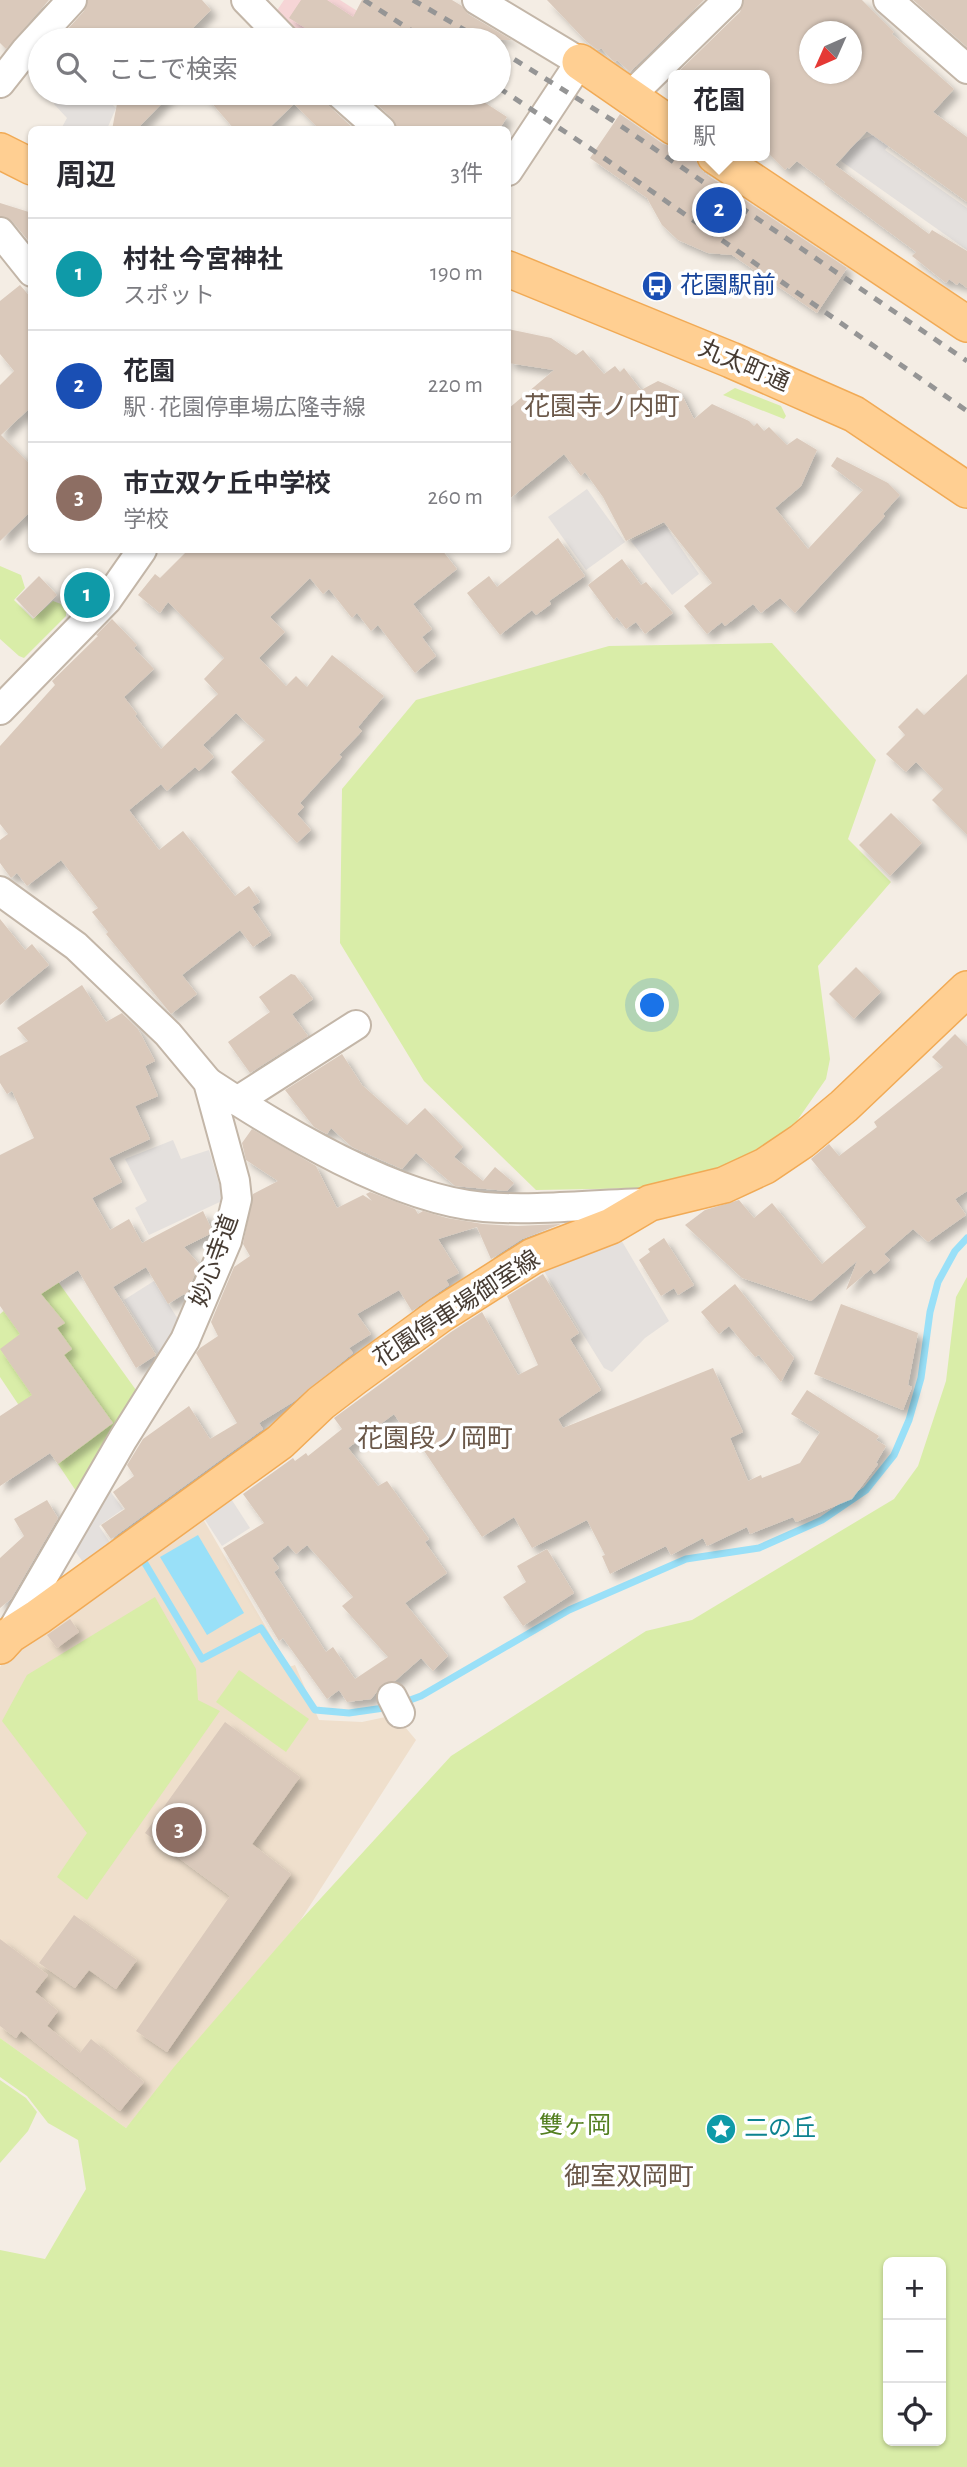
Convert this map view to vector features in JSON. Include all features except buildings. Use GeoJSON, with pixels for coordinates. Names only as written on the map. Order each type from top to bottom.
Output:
{"type":"FeatureCollection","features":[{"type":"Feature","properties":{"kind":"main road"},"geometry":{"type":"LineString","coordinates":[[580,62],[668,123]]}},
{"type":"Feature","properties":{"kind":"main road"},"geometry":{"type":"LineString","coordinates":[[0,151],[28,165]]}},
{"type":"Feature","properties":{"kind":"main road"},"geometry":{"type":"LineString","coordinates":[[723,161],[965,320]]}},
{"type":"Feature","properties":{"kind":"main road","name":"丸太町通"},"geometry":{"type":"LineString","coordinates":[[511,270],[843,409],[967,490]]}},
{"type":"Feature","properties":{"kind":"main road","name":"花園停車場御室線"},"geometry":{"type":"LineString","coordinates":[[5,1641],[280,1442],[321,1403],[440,1315],[533,1256],[611,1226],[650,1203],[724,1185],[765,1166],[844,1106],[967,989]]}},
{"type":"Feature","properties":{"kind":"street"},"geometry":{"type":"LineString","coordinates":[[48,28],[72,0]]}},
{"type":"Feature","properties":{"kind":"street"},"geometry":{"type":"LineString","coordinates":[[246,0],[273,28]]}},
{"type":"Feature","properties":{"kind":"street"},"geometry":{"type":"LineString","coordinates":[[477,0],[580,62],[511,166]]}},
{"type":"Feature","properties":{"kind":"street"},"geometry":{"type":"LineString","coordinates":[[629,97],[728,0]]}},
{"type":"Feature","properties":{"kind":"street"},"geometry":{"type":"LineString","coordinates":[[888,0],[967,69]]}},
{"type":"Feature","properties":{"kind":"street"},"geometry":{"type":"LineString","coordinates":[[5,77],[28,51]]}},
{"type":"Feature","properties":{"kind":"street"},"geometry":{"type":"LineString","coordinates":[[353,105],[376,126]]}},
{"type":"Feature","properties":{"kind":"street"},"geometry":{"type":"LineString","coordinates":[[0,232],[28,267]]}},
{"type":"Feature","properties":{"kind":"street"},"geometry":{"type":"LineString","coordinates":[[0,710],[107,600],[140,553]]}},
{"type":"Feature","properties":{"kind":"street","name":"妙心寺道"},"geometry":{"type":"LineString","coordinates":[[0,891],[76,946],[168,1034],[208,1082],[235,1181],[237,1199],[228,1241],[185,1340],[5,1641]]}},
{"type":"Feature","properties":{"kind":"street"},"geometry":{"type":"LineString","coordinates":[[237,1101],[356,1025]]}},
{"type":"Feature","properties":{"kind":"street"},"geometry":{"type":"LineString","coordinates":[[208,1082],[289,1132],[355,1166],[421,1193],[483,1207],[534,1208],[650,1203]]}},
{"type":"Feature","properties":{"kind":"shaded area"},"geometry":{"type":"Polygon","coordinates":[[[284,0],[340,0],[384,28],[286,28],[274,15],[284,0]]]}},
{"type":"Feature","properties":{"kind":"shaded area"},"geometry":{"type":"Polygon","coordinates":[[[55,105],[113,105],[116,108],[108,126],[63,126],[67,118],[55,105]]]}},
{"type":"Feature","properties":{"kind":"shaded area"},"geometry":{"type":"Polygon","coordinates":[[[905,122],[885,150],[967,208],[967,250],[841,161],[854,143],[905,122]]]}},
{"type":"Feature","properties":{"kind":"shaded area"},"geometry":{"type":"Polygon","coordinates":[[[587,489],[625,542],[586,570],[548,517],[587,489]]]}},
{"type":"Feature","properties":{"kind":"shaded area"},"geometry":{"type":"Polygon","coordinates":[[[665,525],[699,574],[672,595],[631,541],[665,525]]]}},
{"type":"Feature","properties":{"kind":"shaded area"},"geometry":{"type":"Polygon","coordinates":[[[173,1140],[181,1159],[209,1150],[224,1200],[149,1235],[135,1208],[147,1201],[125,1159],[173,1140]]]}},
{"type":"Feature","properties":{"kind":"shaded area"},"geometry":{"type":"Polygon","coordinates":[[[620,1238],[669,1321],[645,1338],[612,1372],[604,1368],[542,1268],[620,1238]]]}},
{"type":"Feature","properties":{"kind":"shaded area"},"geometry":{"type":"Polygon","coordinates":[[[154,1281],[181,1324],[160,1357],[124,1300],[154,1281]]]}},
{"type":"Feature","properties":{"kind":"shaded area"},"geometry":{"type":"Polygon","coordinates":[[[105,1484],[123,1509],[99,1526],[115,1550],[88,1569],[70,1544],[105,1484]]]}},
{"type":"Feature","properties":{"kind":"shaded area"},"geometry":{"type":"Polygon","coordinates":[[[226,1491],[250,1528],[222,1546],[198,1509],[226,1491]]]}},
{"type":"Feature","properties":{"kind":"shaded area"},"geometry":{"type":"Polygon","coordinates":[[[199,1512],[289,1667],[295,1665],[319,1720],[362,1722],[395,1715],[416,1740],[300,1921],[126,2128],[0,2038],[0,1667],[5,1659],[199,1512]]]}},
{"type":"Feature","properties":{"kind":"green space"},"geometry":{"type":"Polygon","coordinates":[[[735,388],[781,406],[786,416],[784,419],[723,395],[735,388]]]}},
{"type":"Feature","properties":{"kind":"green space"},"geometry":{"type":"Polygon","coordinates":[[[0,566],[21,575],[25,588],[14,600],[33,619],[53,601],[61,604],[66,612],[66,616],[24,658],[0,639],[0,566]]]}},
{"type":"Feature","properties":{"kind":"green space"},"geometry":{"type":"Polygon","coordinates":[[[772,643],[876,760],[848,839],[891,882],[818,966],[830,1059],[826,1079],[785,1138],[747,1163],[649,1188],[536,1190],[424,1081],[340,943],[342,789],[416,700],[609,646],[772,643]]]}},
{"type":"Feature","properties":{"kind":"green space"},"geometry":{"type":"Polygon","coordinates":[[[51,1272],[136,1390],[76,1491],[0,1377],[0,1314],[51,1272]]]}},
{"type":"Feature","properties":{"kind":"green space","name":"雙ヶ岡"},"geometry":{"type":"Polygon","coordinates":[[[967,1277],[967,2467],[0,2467],[0,2250],[45,2259],[86,2189],[78,2140],[48,2123],[27,2096],[0,2077],[0,2038],[126,2128],[174,2067],[300,1921],[451,1756],[646,1631],[692,1620],[894,1499],[918,1466],[946,1381],[956,1297],[967,1277]]]}},
{"type":"Feature","properties":{"kind":"green space"},"geometry":{"type":"Polygon","coordinates":[[[155,1597],[196,1669],[198,1700],[220,1711],[87,1900],[57,1877],[87,1833],[2,1721],[27,1675],[155,1597]]]}},
{"type":"Feature","properties":{"kind":"green space"},"geometry":{"type":"Polygon","coordinates":[[[239,1670],[309,1719],[286,1752],[216,1702],[239,1670]]]}},
{"type":"Feature","properties":{"kind":"green space"},"geometry":{"type":"Polygon","coordinates":[[[0,2080],[26,2098],[37,2112],[28,2131],[0,2163],[0,2080]]]}},
{"type":"Feature","properties":{"kind":"water"},"geometry":{"type":"Polygon","coordinates":[[[198,1535],[244,1613],[207,1635],[160,1557],[198,1535]]]}},
{"type":"Feature","properties":{"kind":"waterway"},"geometry":{"type":"LineString","coordinates":[[402,1703],[421,1696],[569,1610],[686,1559],[759,1548],[822,1520],[866,1490],[894,1455],[909,1420],[921,1378],[930,1312],[938,1282],[955,1251],[967,1238]]}},
{"type":"Feature","properties":{"kind":"waterway"},"geometry":{"type":"LineString","coordinates":[[143,1560],[202,1659],[261,1628],[315,1710],[349,1713],[391,1707]]}},
{"type":"Feature","properties":{"kind":"railway"},"geometry":{"type":"LineString","coordinates":[[364,0],[407,28]]}},
{"type":"Feature","properties":{"kind":"railway"},"geometry":{"type":"LineString","coordinates":[[413,0],[461,28]]}},
{"type":"Feature","properties":{"kind":"railway"},"geometry":{"type":"LineString","coordinates":[[511,57],[668,158]]}},
{"type":"Feature","properties":{"kind":"railway"},"geometry":{"type":"LineString","coordinates":[[511,96],[967,411]]}},
{"type":"Feature","properties":{"kind":"railway"},"geometry":{"type":"LineString","coordinates":[[672,161],[967,361]]}},
{"type":"Feature","properties":{"kind":"place","name":"花園"},"geometry":{"type":"Point","coordinates":[719,210]}},
{"type":"Feature","properties":{"kind":"place","name":"花園駅前"},"geometry":{"type":"Point","coordinates":[657,286]}},
{"type":"Feature","properties":{"kind":"place","name":"村社 今宮神社"},"geometry":{"type":"Point","coordinates":[87,595]}},
{"type":"Feature","properties":{"kind":"place","name":"市立双ケ丘中学校"},"geometry":{"type":"Point","coordinates":[179,1830]}},
{"type":"Feature","properties":{"kind":"place","name":"二の丘"},"geometry":{"type":"Point","coordinates":[721,2129]}},
{"type":"Feature","properties":{"kind":"district","name":"花園寺ノ内町"},"geometry":{"type":"Point","coordinates":[602,407]}},
{"type":"Feature","properties":{"kind":"district","name":"花園段ノ岡町"},"geometry":{"type":"Point","coordinates":[435,1439]}},
{"type":"Feature","properties":{"kind":"district","name":"御室双岡町"},"geometry":{"type":"Point","coordinates":[629,2177]}}]}
